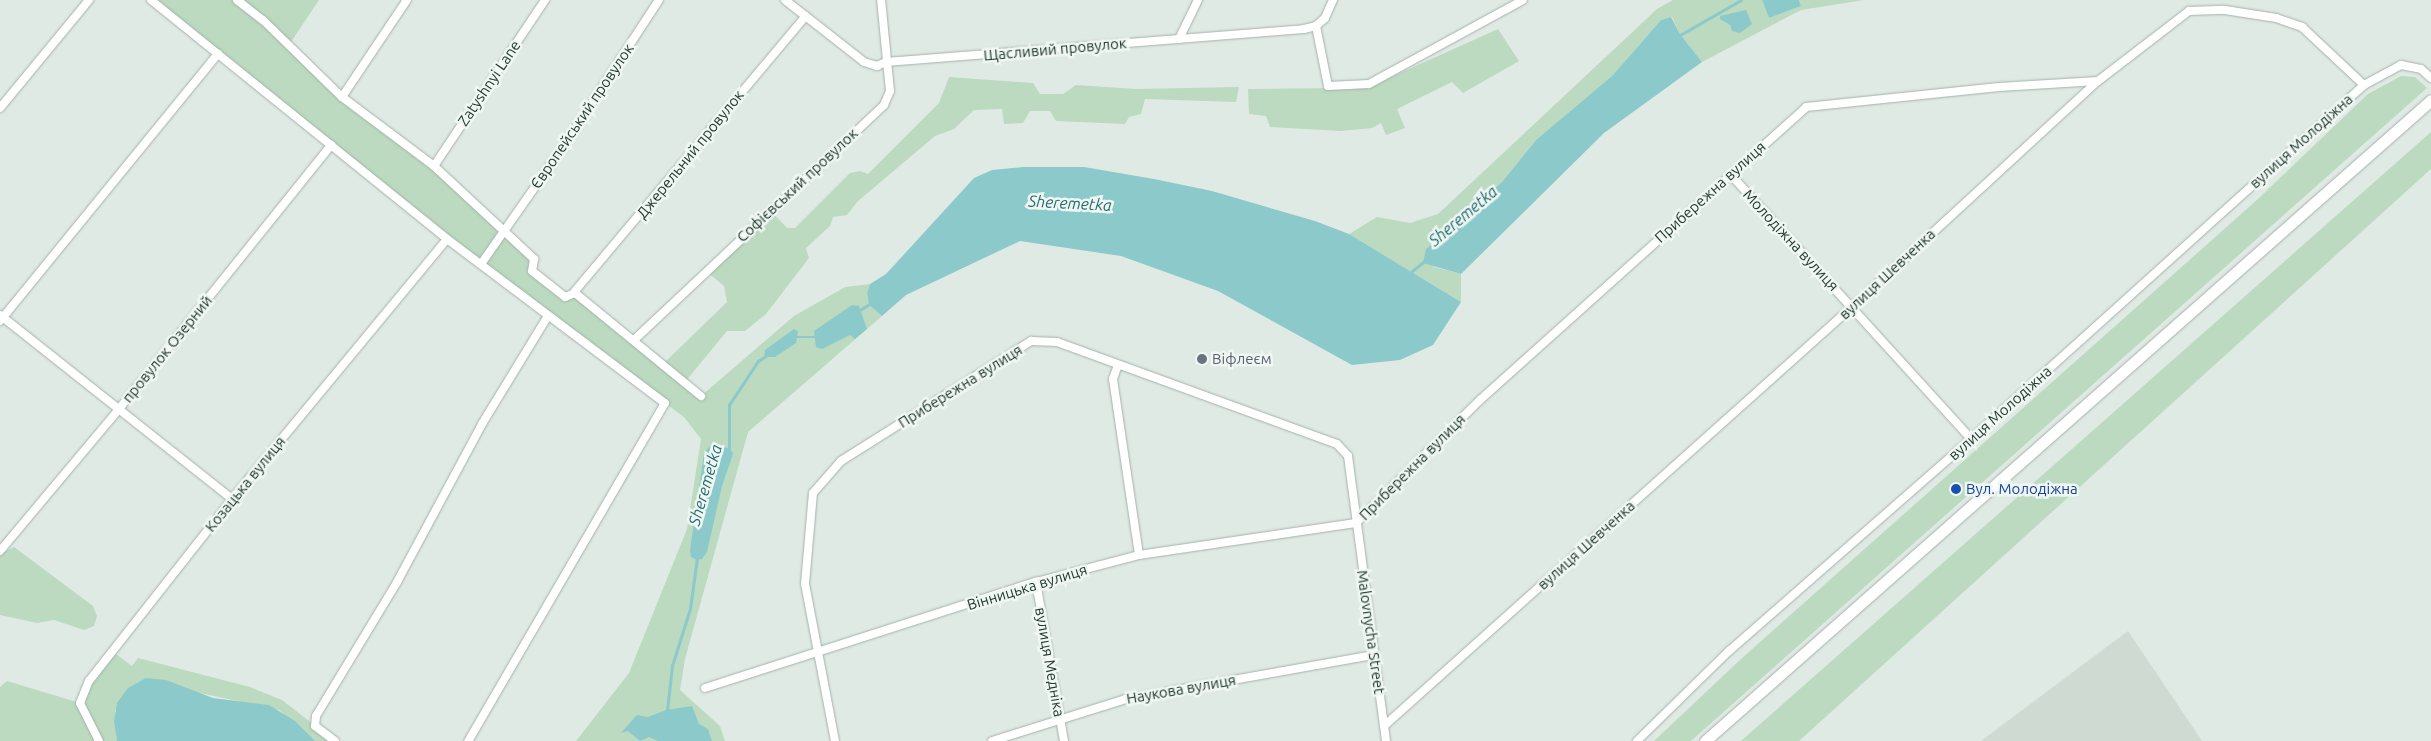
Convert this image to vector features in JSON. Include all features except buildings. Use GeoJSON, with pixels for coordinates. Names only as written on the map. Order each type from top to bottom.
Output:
{"type":"FeatureCollection","features":[{"type":"Feature","properties":{"kind":"main road"},"geometry":{"type":"LineString","coordinates":[[1706,741],[2431,100]]}},
{"type":"Feature","properties":{"kind":"street"},"geometry":{"type":"LineString","coordinates":[[0,108],[90,0]]}},
{"type":"Feature","properties":{"kind":"street"},"geometry":{"type":"LineString","coordinates":[[151,0],[447,239],[665,404],[468,741]]}},
{"type":"Feature","properties":{"kind":"street"},"geometry":{"type":"LineString","coordinates":[[237,0],[263,20],[342,97],[434,166],[534,259],[532,271],[565,297],[575,293],[701,396]]}},
{"type":"Feature","properties":{"kind":"street"},"geometry":{"type":"LineString","coordinates":[[342,97],[407,0]]}},
{"type":"Feature","properties":{"kind":"street","name":"Zatyshnyi Lane"},"geometry":{"type":"LineString","coordinates":[[434,166],[545,0]]}},
{"type":"Feature","properties":{"kind":"street","name":"Європейський провулок"},"geometry":{"type":"LineString","coordinates":[[481,264],[659,0]]}},
{"type":"Feature","properties":{"kind":"street","name":"Щасливий провулок"},"geometry":{"type":"LineString","coordinates":[[785,0],[864,62],[877,66],[886,62],[1179,39],[1316,26]]}},
{"type":"Feature","properties":{"kind":"street","name":"Софієвський провулок"},"geometry":{"type":"LineString","coordinates":[[634,340],[884,105],[890,91],[882,0]]}},
{"type":"Feature","properties":{"kind":"street"},"geometry":{"type":"LineString","coordinates":[[1179,39],[1198,0]]}},
{"type":"Feature","properties":{"kind":"street"},"geometry":{"type":"LineString","coordinates":[[1333,0],[1325,18],[1316,26],[1328,86],[1369,84],[1523,0]]}},
{"type":"Feature","properties":{"kind":"street","name":"вулиця Шевченка"},"geometry":{"type":"LineString","coordinates":[[1384,726],[1852,307],[2098,81],[2189,11],[2225,10],[2276,18],[2302,27],[2364,85]]}},
{"type":"Feature","properties":{"kind":"street","name":"Джерельний провулок"},"geometry":{"type":"LineString","coordinates":[[576,291],[806,16]]}},
{"type":"Feature","properties":{"kind":"street"},"geometry":{"type":"LineString","coordinates":[[218,54],[1,318],[232,499]]}},
{"type":"Feature","properties":{"kind":"street"},"geometry":{"type":"LineString","coordinates":[[2364,85],[2402,65],[2421,69],[2431,78]]}},
{"type":"Feature","properties":{"kind":"street","name":"Прибережна вулиця"},"geometry":{"type":"LineString","coordinates":[[1356,522],[1480,400],[1806,107],[1999,87],[2098,81]]}},
{"type":"Feature","properties":{"kind":"street","name":"вулиця Молодіжна"},"geometry":{"type":"LineString","coordinates":[[1637,741],[1729,651],[1971,439],[2364,85]]}},
{"type":"Feature","properties":{"kind":"street","name":"провулок Озерний"},"geometry":{"type":"LineString","coordinates":[[0,551],[119,409],[331,145]]}},
{"type":"Feature","properties":{"kind":"street","name":"Молодіжна вулиця"},"geometry":{"type":"LineString","coordinates":[[1731,175],[1971,439]]}},
{"type":"Feature","properties":{"kind":"street","name":"Козацька вулиця"},"geometry":{"type":"LineString","coordinates":[[99,741],[80,703],[89,681],[232,499],[447,239]]}},
{"type":"Feature","properties":{"kind":"street"},"geometry":{"type":"LineString","coordinates":[[335,741],[315,726],[316,716],[397,582],[482,424],[548,316]]}},
{"type":"Feature","properties":{"kind":"street","name":"Прибережна вулиця"},"geometry":{"type":"LineString","coordinates":[[835,741],[805,584],[813,494],[841,461],[1031,341],[1056,342],[1337,444],[1348,456],[1356,522]]}},
{"type":"Feature","properties":{"kind":"street"},"geometry":{"type":"LineString","coordinates":[[1118,365],[1113,379],[1139,555]]}},
{"type":"Feature","properties":{"kind":"street","name":"Вінницька вулиця"},"geometry":{"type":"LineString","coordinates":[[706,688],[819,654],[1036,582],[1139,555],[1356,522]]}},
{"type":"Feature","properties":{"kind":"street","name":"Malovnycha Street"},"geometry":{"type":"LineString","coordinates":[[1356,522],[1386,741]]}},
{"type":"Feature","properties":{"kind":"street","name":"вулиця Медніка"},"geometry":{"type":"LineString","coordinates":[[1036,582],[1064,741]]}},
{"type":"Feature","properties":{"kind":"street","name":"Наукова вулиця"},"geometry":{"type":"LineString","coordinates":[[992,741],[1126,699],[1374,655]]}},
{"type":"Feature","properties":{"kind":"shaded area"},"geometry":{"type":"Polygon","coordinates":[[[2128,631],[2202,741],[1981,741],[2128,631]]]}},
{"type":"Feature","properties":{"kind":"green space"},"geometry":{"type":"Polygon","coordinates":[[[151,0],[319,0],[289,45],[342,97],[434,166],[534,259],[533,271],[565,297],[575,293],[663,364],[727,302],[724,286],[706,271],[770,210],[787,228],[795,228],[850,173],[860,171],[868,174],[939,103],[949,77],[1033,83],[1040,94],[1063,94],[1076,85],[1136,89],[1239,87],[1236,102],[1145,99],[1141,114],[1129,117],[1125,124],[1056,121],[1050,111],[1030,111],[1023,123],[1004,124],[1002,109],[974,110],[954,129],[935,136],[858,201],[847,215],[833,217],[830,226],[806,248],[809,258],[766,314],[745,331],[727,331],[685,382],[701,396],[794,316],[845,287],[870,284],[867,293],[869,305],[882,316],[748,432],[685,659],[680,690],[720,726],[725,741],[576,741],[629,673],[687,529],[701,439],[684,417],[548,316],[151,0]]]}},
{"type":"Feature","properties":{"kind":"green space"},"geometry":{"type":"Polygon","coordinates":[[[1673,0],[1762,0],[1769,18],[1801,6],[1799,0],[1864,0],[1801,10],[1702,62],[1680,34],[1672,17],[1661,20],[1613,75],[1536,140],[1502,182],[1426,249],[1434,267],[1461,274],[1461,302],[1349,234],[1377,217],[1410,223],[1438,214],[1657,9],[1673,0]]]}},
{"type":"Feature","properties":{"kind":"green space"},"geometry":{"type":"Polygon","coordinates":[[[1498,29],[1519,61],[1463,93],[1452,82],[1397,109],[1405,128],[1386,135],[1381,123],[1372,128],[1341,131],[1270,127],[1266,116],[1249,114],[1248,89],[1338,88],[1378,83],[1498,29]]]}},
{"type":"Feature","properties":{"kind":"green space"},"geometry":{"type":"Polygon","coordinates":[[[2401,76],[2415,77],[2427,88],[1691,741],[1654,741],[1741,659],[2258,199],[2368,94],[2401,76]]]}},
{"type":"Feature","properties":{"kind":"green space"},"geometry":{"type":"Polygon","coordinates":[[[2431,132],[2431,169],[1799,741],[1741,741],[2431,132]]]}},
{"type":"Feature","properties":{"kind":"green space"},"geometry":{"type":"Polygon","coordinates":[[[14,547],[93,606],[97,616],[94,626],[84,630],[54,620],[37,623],[0,615],[0,554],[14,547]]]}},
{"type":"Feature","properties":{"kind":"green space"},"geometry":{"type":"Polygon","coordinates":[[[112,651],[132,666],[138,658],[250,687],[282,700],[335,741],[315,741],[279,710],[186,690],[115,710],[117,741],[0,741],[0,687],[7,681],[80,703],[82,693],[112,651]]]}},
{"type":"Feature","properties":{"kind":"water"},"geometry":{"type":"Polygon","coordinates":[[[1762,0],[1799,0],[1801,6],[1769,18],[1762,0]]]}},
{"type":"Feature","properties":{"kind":"water"},"geometry":{"type":"Polygon","coordinates":[[[1746,10],[1752,24],[1740,33],[1732,31],[1730,25],[1720,19],[1720,16],[1746,10]]]}},
{"type":"Feature","properties":{"kind":"water"},"geometry":{"type":"Polygon","coordinates":[[[1671,17],[1680,34],[1702,62],[1604,133],[1461,274],[1423,263],[1426,249],[1502,182],[1536,140],[1613,75],[1661,20],[1671,17]]]}},
{"type":"Feature","properties":{"kind":"water"},"geometry":{"type":"Polygon","coordinates":[[[1023,167],[1084,167],[1154,179],[1212,191],[1315,221],[1349,234],[1461,302],[1433,345],[1400,360],[1352,365],[1218,291],[1121,256],[1020,241],[906,295],[882,316],[869,305],[867,293],[870,284],[886,274],[974,178],[992,170],[1023,167]]]}},
{"type":"Feature","properties":{"kind":"water"},"geometry":{"type":"Polygon","coordinates":[[[852,305],[859,306],[867,329],[855,339],[850,335],[822,349],[816,347],[814,331],[852,305]]]}},
{"type":"Feature","properties":{"kind":"water"},"geometry":{"type":"Polygon","coordinates":[[[794,329],[798,331],[796,343],[775,357],[764,357],[765,350],[794,329]]]}},
{"type":"Feature","properties":{"kind":"water"},"geometry":{"type":"Polygon","coordinates":[[[710,446],[730,448],[733,454],[722,486],[707,552],[702,559],[697,560],[691,557],[690,550],[704,453],[710,446]]]}},
{"type":"Feature","properties":{"kind":"water"},"geometry":{"type":"Polygon","coordinates":[[[146,678],[166,680],[213,698],[269,705],[295,721],[315,741],[117,741],[114,721],[117,703],[128,688],[146,678]]]}},
{"type":"Feature","properties":{"kind":"water"},"geometry":{"type":"Polygon","coordinates":[[[692,706],[699,724],[708,729],[712,741],[658,741],[649,737],[640,741],[628,731],[621,733],[637,715],[648,717],[666,710],[692,706]]]}},
{"type":"Feature","properties":{"kind":"waterway","name":"Sheremetka"},"geometry":{"type":"LineString","coordinates":[[1680,35],[1741,0]]}},
{"type":"Feature","properties":{"kind":"waterway","name":"Sheremetka"},"geometry":{"type":"LineString","coordinates":[[1412,271],[1425,261]]}},
{"type":"Feature","properties":{"kind":"waterway","name":"Sheremetka"},"geometry":{"type":"LineString","coordinates":[[857,312],[871,303]]}},
{"type":"Feature","properties":{"kind":"waterway","name":"Sheremetka"},"geometry":{"type":"LineString","coordinates":[[795,337],[816,337]]}},
{"type":"Feature","properties":{"kind":"waterway","name":"Sheremetka"},"geometry":{"type":"LineString","coordinates":[[729,450],[729,405],[758,361],[766,356]]}},
{"type":"Feature","properties":{"kind":"waterway","name":"Sheremetka"},"geometry":{"type":"LineString","coordinates":[[667,711],[672,666],[690,609],[697,558]]}},
{"type":"Feature","properties":{"kind":"place","name":"Віфлеєм"},"geometry":{"type":"Point","coordinates":[1202,359]}},
{"type":"Feature","properties":{"kind":"place","name":"Вул. Молодіжна"},"geometry":{"type":"Point","coordinates":[1956,489]}}]}
